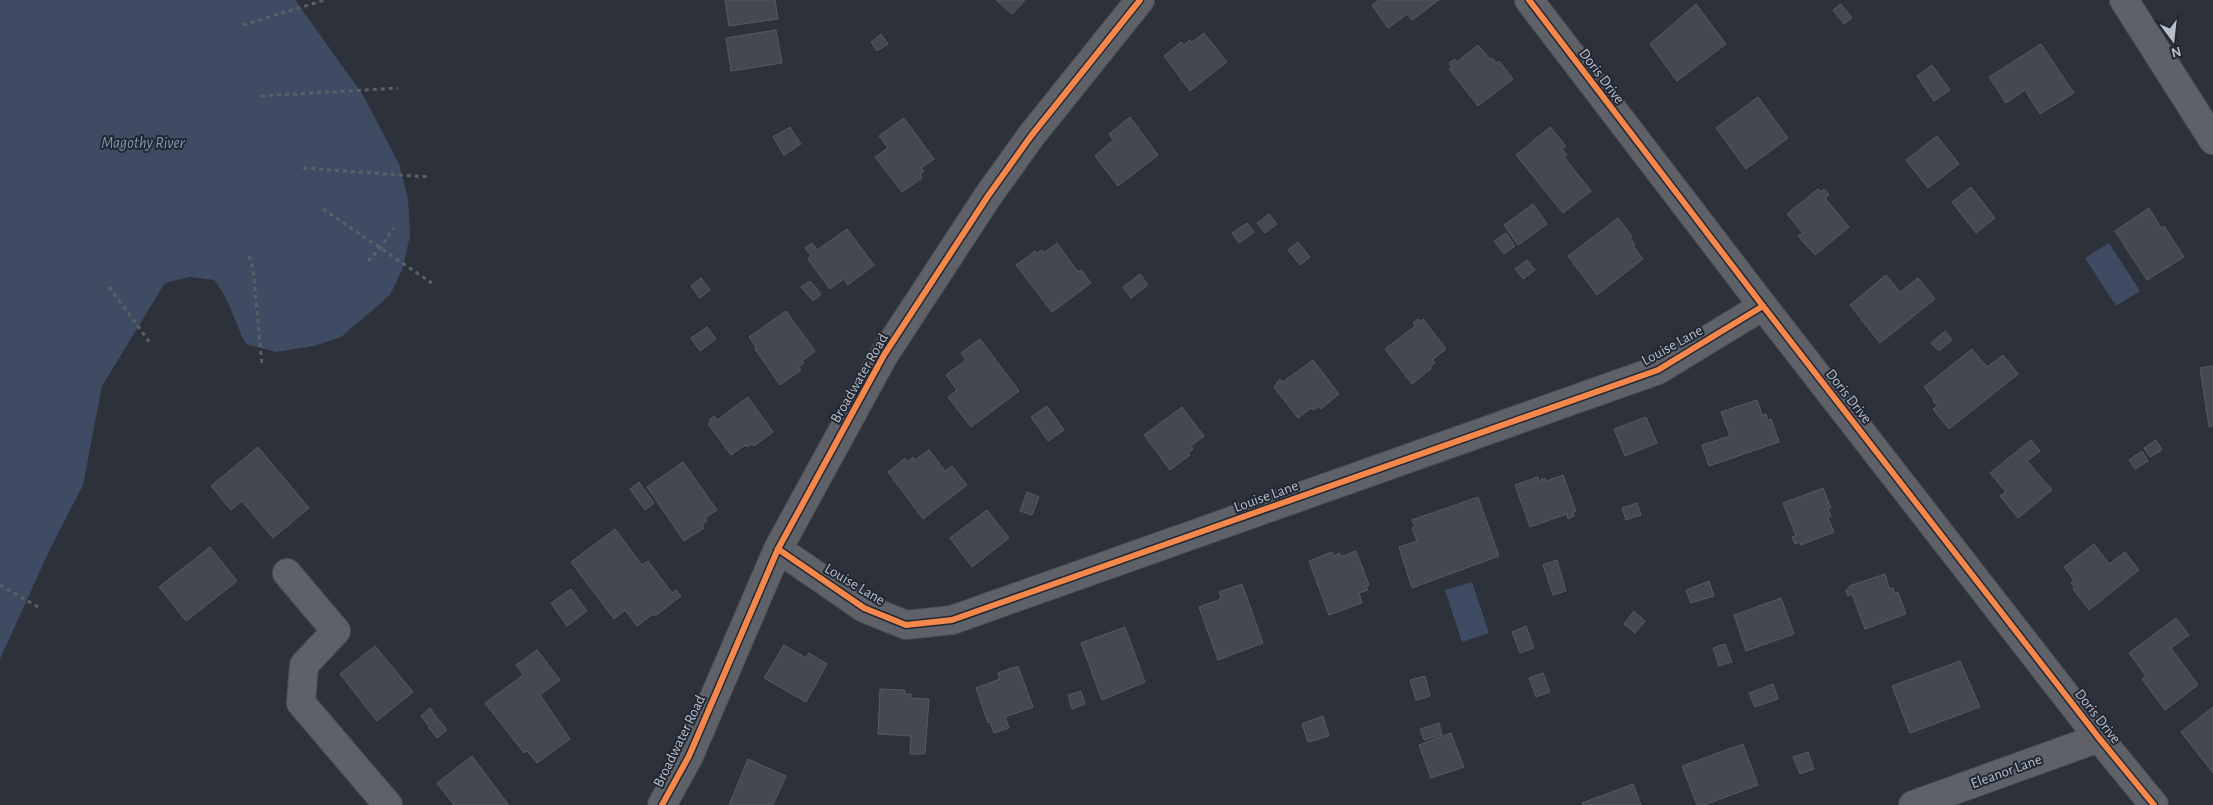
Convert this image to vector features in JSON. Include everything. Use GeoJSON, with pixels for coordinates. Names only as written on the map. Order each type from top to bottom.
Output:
{"type":"FeatureCollection","features":[{"type":"Feature","properties":{"kind":"street","name":"Broadwater Road"},"geometry":{"type":"LineString","coordinates":[[662,805],[689,756],[778,549],[884,355],[988,196],[1031,136],[1140,0]]}},
{"type":"Feature","properties":{"kind":"street","name":"Doris Drive"},"geometry":{"type":"LineString","coordinates":[[1529,0],[1763,306],[2099,738],[2154,805]]}},
{"type":"Feature","properties":{"kind":"street"},"geometry":{"type":"LineString","coordinates":[[2124,0],[2213,140]]}},
{"type":"Feature","properties":{"kind":"street","name":"Louise Lane"},"geometry":{"type":"LineString","coordinates":[[778,549],[864,608],[898,622],[906,625],[952,620],[1658,370],[1763,306]]}},
{"type":"Feature","properties":{"kind":"street"},"geometry":{"type":"LineString","coordinates":[[287,573],[336,631],[304,665],[301,703],[388,805]]}},
{"type":"Feature","properties":{"kind":"street","name":"Eleanor Lane"},"geometry":{"type":"LineString","coordinates":[[1913,805],[2099,738]]}},
{"type":"Feature","properties":{"kind":"path"},"geometry":{"type":"LineString","coordinates":[[243,25],[325,0]]}},
{"type":"Feature","properties":{"kind":"path"},"geometry":{"type":"LineString","coordinates":[[261,96],[398,88]]}},
{"type":"Feature","properties":{"kind":"path"},"geometry":{"type":"LineString","coordinates":[[303,168],[429,177]]}},
{"type":"Feature","properties":{"kind":"path"},"geometry":{"type":"LineString","coordinates":[[323,209],[432,283]]}},
{"type":"Feature","properties":{"kind":"path"},"geometry":{"type":"LineString","coordinates":[[368,262],[381,247],[393,228]]}},
{"type":"Feature","properties":{"kind":"path"},"geometry":{"type":"LineString","coordinates":[[249,256],[253,268],[262,365]]}},
{"type":"Feature","properties":{"kind":"path"},"geometry":{"type":"LineString","coordinates":[[108,287],[151,344]]}},
{"type":"Feature","properties":{"kind":"path"},"geometry":{"type":"LineString","coordinates":[[0,585],[38,607]]}},
{"type":"Feature","properties":{"kind":"water","name":"Magothy River"},"geometry":{"type":"Polygon","coordinates":[[[0,0],[295,0],[363,95],[399,164],[408,199],[410,236],[402,270],[390,295],[341,337],[314,346],[276,352],[246,344],[224,295],[214,280],[189,277],[165,283],[102,386],[83,485],[50,549],[0,659],[0,0]]]}},
{"type":"Feature","properties":{"kind":"water"},"geometry":{"type":"Polygon","coordinates":[[[2109,243],[2140,291],[2116,306],[2085,258],[2109,243]]]}},
{"type":"Feature","properties":{"kind":"water"},"geometry":{"type":"Polygon","coordinates":[[[1472,582],[1489,633],[1462,642],[1445,590],[1472,582]]]}},
{"type":"Feature","properties":{"kind":"building"},"geometry":{"type":"Polygon","coordinates":[[[725,0],[775,0],[778,19],[729,26],[725,0]]]}},
{"type":"Feature","properties":{"kind":"building"},"geometry":{"type":"Polygon","coordinates":[[[996,0],[1025,0],[1012,14],[996,0]]]}},
{"type":"Feature","properties":{"kind":"building"},"geometry":{"type":"Polygon","coordinates":[[[1379,0],[1439,0],[1412,20],[1407,14],[1388,28],[1372,5],[1379,0]]]}},
{"type":"Feature","properties":{"kind":"building"},"geometry":{"type":"Polygon","coordinates":[[[1696,4],[1726,44],[1677,81],[1650,44],[1696,4]]]}},
{"type":"Feature","properties":{"kind":"building"},"geometry":{"type":"Polygon","coordinates":[[[1841,4],[1852,18],[1844,24],[1833,10],[1841,4]]]}},
{"type":"Feature","properties":{"kind":"building"},"geometry":{"type":"Polygon","coordinates":[[[776,30],[782,63],[731,71],[726,38],[776,30]]]}},
{"type":"Feature","properties":{"kind":"building"},"geometry":{"type":"Polygon","coordinates":[[[1204,33],[1227,62],[1190,91],[1164,56],[1181,42],[1184,45],[1190,40],[1191,43],[1204,33]]]}},
{"type":"Feature","properties":{"kind":"building"},"geometry":{"type":"Polygon","coordinates":[[[881,34],[888,44],[877,51],[871,42],[881,34]]]}},
{"type":"Feature","properties":{"kind":"building"},"geometry":{"type":"Polygon","coordinates":[[[2041,44],[2074,93],[2040,114],[2025,90],[2006,103],[1989,77],[2041,44]]]}},
{"type":"Feature","properties":{"kind":"building"},"geometry":{"type":"Polygon","coordinates":[[[1478,45],[1490,59],[1492,58],[1496,63],[1499,61],[1513,79],[1478,106],[1449,69],[1452,67],[1449,63],[1455,59],[1457,62],[1478,45]]]}},
{"type":"Feature","properties":{"kind":"building"},"geometry":{"type":"Polygon","coordinates":[[[1932,65],[1950,90],[1934,101],[1917,76],[1932,65]]]}},
{"type":"Feature","properties":{"kind":"building"},"geometry":{"type":"Polygon","coordinates":[[[1758,97],[1788,138],[1746,169],[1716,128],[1758,97]]]}},
{"type":"Feature","properties":{"kind":"building"},"geometry":{"type":"Polygon","coordinates":[[[1130,117],[1158,155],[1118,186],[1095,156],[1113,140],[1109,134],[1130,117]]]}},
{"type":"Feature","properties":{"kind":"building"},"geometry":{"type":"Polygon","coordinates":[[[904,118],[934,159],[921,168],[924,171],[920,174],[922,178],[902,192],[875,157],[888,148],[879,136],[904,118]]]}},
{"type":"Feature","properties":{"kind":"building"},"geometry":{"type":"Polygon","coordinates":[[[790,127],[801,144],[784,155],[773,137],[790,127]]]}},
{"type":"Feature","properties":{"kind":"building"},"geometry":{"type":"Polygon","coordinates":[[[1550,127],[1566,146],[1562,149],[1567,155],[1564,157],[1591,191],[1563,213],[1516,155],[1550,127]]]}},
{"type":"Feature","properties":{"kind":"building"},"geometry":{"type":"Polygon","coordinates":[[[1937,136],[1959,164],[1928,188],[1906,160],[1937,136]]]}},
{"type":"Feature","properties":{"kind":"building"},"geometry":{"type":"Polygon","coordinates":[[[1971,187],[1995,218],[1976,233],[1952,202],[1971,187]]]}},
{"type":"Feature","properties":{"kind":"building"},"geometry":{"type":"Polygon","coordinates":[[[1818,189],[1821,192],[1824,189],[1829,195],[1825,198],[1849,227],[1815,255],[1798,236],[1803,233],[1787,214],[1818,189]]]}},
{"type":"Feature","properties":{"kind":"building"},"geometry":{"type":"Polygon","coordinates":[[[1533,204],[1547,224],[1518,245],[1504,225],[1533,204]]]}},
{"type":"Feature","properties":{"kind":"building"},"geometry":{"type":"Polygon","coordinates":[[[2149,208],[2161,228],[2164,226],[2184,257],[2147,280],[2115,231],[2149,208]]]}},
{"type":"Feature","properties":{"kind":"building"},"geometry":{"type":"Polygon","coordinates":[[[1269,214],[1277,224],[1265,233],[1257,223],[1269,214]]]}},
{"type":"Feature","properties":{"kind":"building"},"geometry":{"type":"Polygon","coordinates":[[[1618,218],[1632,236],[1630,238],[1635,245],[1633,246],[1643,259],[1597,295],[1568,256],[1618,218]]]}},
{"type":"Feature","properties":{"kind":"building"},"geometry":{"type":"Polygon","coordinates":[[[1247,223],[1254,232],[1239,243],[1232,233],[1247,223]]]}},
{"type":"Feature","properties":{"kind":"building"},"geometry":{"type":"Polygon","coordinates":[[[847,229],[874,265],[848,285],[844,279],[830,289],[810,262],[808,258],[811,256],[805,248],[812,243],[817,250],[847,229]]]}},
{"type":"Feature","properties":{"kind":"building"},"geometry":{"type":"Polygon","coordinates":[[[1506,233],[1515,246],[1504,254],[1494,241],[1506,233]]]}},
{"type":"Feature","properties":{"kind":"building"},"geometry":{"type":"Polygon","coordinates":[[[1298,242],[1310,257],[1300,265],[1288,250],[1298,242]]]}},
{"type":"Feature","properties":{"kind":"building"},"geometry":{"type":"Polygon","coordinates":[[[1057,243],[1078,272],[1081,270],[1091,283],[1052,312],[1016,265],[1035,251],[1037,253],[1042,250],[1044,253],[1057,243]]]}},
{"type":"Feature","properties":{"kind":"building"},"geometry":{"type":"Polygon","coordinates":[[[1527,260],[1535,270],[1523,279],[1515,269],[1527,260]]]}},
{"type":"Feature","properties":{"kind":"building"},"geometry":{"type":"Polygon","coordinates":[[[1140,274],[1148,285],[1131,298],[1123,287],[1140,274]]]}},
{"type":"Feature","properties":{"kind":"building"},"geometry":{"type":"Polygon","coordinates":[[[1886,275],[1900,292],[1918,278],[1935,299],[1880,343],[1850,305],[1886,275]]]}},
{"type":"Feature","properties":{"kind":"building"},"geometry":{"type":"Polygon","coordinates":[[[701,278],[710,290],[700,298],[691,286],[701,278]]]}},
{"type":"Feature","properties":{"kind":"building"},"geometry":{"type":"Polygon","coordinates":[[[810,281],[821,294],[813,301],[801,287],[810,281]]]}},
{"type":"Feature","properties":{"kind":"building"},"geometry":{"type":"Polygon","coordinates":[[[786,311],[815,351],[802,361],[804,363],[799,367],[801,370],[780,385],[749,337],[786,311]]]}},
{"type":"Feature","properties":{"kind":"building"},"geometry":{"type":"Polygon","coordinates":[[[1418,319],[1420,322],[1423,319],[1446,349],[1432,360],[1435,363],[1430,367],[1431,369],[1412,384],[1385,349],[1415,326],[1413,323],[1418,319]]]}},
{"type":"Feature","properties":{"kind":"building"},"geometry":{"type":"Polygon","coordinates":[[[707,327],[716,339],[700,351],[691,338],[707,327]]]}},
{"type":"Feature","properties":{"kind":"building"},"geometry":{"type":"Polygon","coordinates":[[[1945,331],[1952,340],[1939,351],[1931,343],[1945,331]]]}},
{"type":"Feature","properties":{"kind":"building"},"geometry":{"type":"Polygon","coordinates":[[[980,339],[1019,391],[971,427],[948,397],[957,390],[946,375],[966,360],[961,353],[980,339]]]}},
{"type":"Feature","properties":{"kind":"building"},"geometry":{"type":"Polygon","coordinates":[[[1972,349],[1987,367],[2003,355],[2018,374],[1949,429],[1933,409],[1937,406],[1924,387],[1972,349]]]}},
{"type":"Feature","properties":{"kind":"building"},"geometry":{"type":"Polygon","coordinates":[[[1313,360],[1339,394],[1321,409],[1319,406],[1313,410],[1311,408],[1298,418],[1274,387],[1280,379],[1283,382],[1313,360]]]}},
{"type":"Feature","properties":{"kind":"building"},"geometry":{"type":"Polygon","coordinates":[[[2213,366],[2213,426],[2209,427],[2200,368],[2213,366]]]}},
{"type":"Feature","properties":{"kind":"building"},"geometry":{"type":"Polygon","coordinates":[[[748,397],[773,432],[754,446],[752,444],[747,447],[745,445],[731,455],[708,424],[711,422],[709,420],[714,416],[717,420],[748,397]]]}},
{"type":"Feature","properties":{"kind":"building"},"geometry":{"type":"Polygon","coordinates":[[[1757,400],[1762,415],[1766,414],[1768,420],[1771,419],[1779,442],[1709,466],[1702,445],[1730,436],[1721,412],[1757,400]]]}},
{"type":"Feature","properties":{"kind":"building"},"geometry":{"type":"Polygon","coordinates":[[[1047,406],[1064,430],[1048,441],[1031,417],[1047,406]]]}},
{"type":"Feature","properties":{"kind":"building"},"geometry":{"type":"Polygon","coordinates":[[[1182,407],[1204,436],[1191,446],[1193,449],[1188,453],[1190,455],[1170,470],[1144,435],[1182,407]]]}},
{"type":"Feature","properties":{"kind":"building"},"geometry":{"type":"Polygon","coordinates":[[[1646,417],[1657,443],[1625,456],[1614,429],[1646,417]]]}},
{"type":"Feature","properties":{"kind":"building"},"geometry":{"type":"Polygon","coordinates":[[[2031,440],[2040,451],[2027,461],[2052,490],[2018,518],[2000,496],[2006,492],[1990,473],[2031,440]]]}},
{"type":"Feature","properties":{"kind":"building"},"geometry":{"type":"Polygon","coordinates":[[[2156,440],[2162,450],[2150,457],[2144,448],[2156,440]]]}},
{"type":"Feature","properties":{"kind":"building"},"geometry":{"type":"Polygon","coordinates":[[[258,447],[309,508],[273,538],[242,501],[231,510],[211,486],[258,447]]]}},
{"type":"Feature","properties":{"kind":"building"},"geometry":{"type":"Polygon","coordinates":[[[929,450],[945,471],[952,466],[967,485],[923,519],[888,472],[905,458],[908,462],[913,457],[915,460],[929,450]]]}},
{"type":"Feature","properties":{"kind":"building"},"geometry":{"type":"Polygon","coordinates":[[[2142,451],[2148,461],[2135,469],[2129,460],[2142,451]]]}},
{"type":"Feature","properties":{"kind":"building"},"geometry":{"type":"Polygon","coordinates":[[[683,462],[717,510],[705,518],[707,521],[702,525],[704,528],[684,541],[647,487],[683,462]]]}},
{"type":"Feature","properties":{"kind":"building"},"geometry":{"type":"Polygon","coordinates":[[[1563,475],[1576,511],[1573,512],[1574,516],[1568,519],[1567,514],[1530,527],[1515,485],[1538,477],[1539,481],[1545,478],[1546,481],[1563,475]]]}},
{"type":"Feature","properties":{"kind":"building"},"geometry":{"type":"Polygon","coordinates":[[[639,482],[654,503],[645,510],[630,489],[639,482]]]}},
{"type":"Feature","properties":{"kind":"building"},"geometry":{"type":"Polygon","coordinates":[[[1823,488],[1831,508],[1828,509],[1831,516],[1828,518],[1834,532],[1801,545],[1800,542],[1795,544],[1792,537],[1796,536],[1783,503],[1823,488]]]}},
{"type":"Feature","properties":{"kind":"building"},"geometry":{"type":"Polygon","coordinates":[[[1027,492],[1039,497],[1032,515],[1020,511],[1027,492]]]}},
{"type":"Feature","properties":{"kind":"building"},"geometry":{"type":"Polygon","coordinates":[[[1478,497],[1499,556],[1412,588],[1399,547],[1417,541],[1412,528],[1415,527],[1412,520],[1478,497]]]}},
{"type":"Feature","properties":{"kind":"building"},"geometry":{"type":"Polygon","coordinates":[[[1637,503],[1641,515],[1626,520],[1622,508],[1637,503]]]}},
{"type":"Feature","properties":{"kind":"building"},"geometry":{"type":"Polygon","coordinates":[[[987,510],[1009,538],[972,567],[950,538],[987,510]]]}},
{"type":"Feature","properties":{"kind":"building"},"geometry":{"type":"Polygon","coordinates":[[[615,529],[642,565],[648,561],[672,593],[676,590],[681,596],[655,616],[653,614],[637,626],[625,610],[614,619],[571,562],[615,529]]]}},
{"type":"Feature","properties":{"kind":"building"},"geometry":{"type":"Polygon","coordinates":[[[2094,544],[2109,564],[2125,552],[2139,570],[2089,610],[2073,589],[2075,588],[2071,583],[2074,580],[2064,567],[2094,544]]]}},
{"type":"Feature","properties":{"kind":"building"},"geometry":{"type":"Polygon","coordinates":[[[210,547],[237,581],[186,621],[159,587],[210,547]]]}},
{"type":"Feature","properties":{"kind":"building"},"geometry":{"type":"Polygon","coordinates":[[[1356,551],[1369,585],[1366,587],[1368,590],[1359,593],[1362,603],[1329,615],[1309,561],[1332,552],[1334,556],[1340,553],[1340,557],[1356,551]]]}},
{"type":"Feature","properties":{"kind":"building"},"geometry":{"type":"Polygon","coordinates":[[[1557,560],[1566,591],[1553,595],[1543,565],[1557,560]]]}},
{"type":"Feature","properties":{"kind":"building"},"geometry":{"type":"Polygon","coordinates":[[[1885,574],[1889,588],[1893,588],[1894,593],[1898,592],[1906,614],[1865,629],[1852,594],[1848,596],[1846,590],[1850,588],[1849,586],[1885,574]]]}},
{"type":"Feature","properties":{"kind":"building"},"geometry":{"type":"Polygon","coordinates":[[[1709,581],[1714,596],[1691,603],[1686,590],[1709,581]]]}},
{"type":"Feature","properties":{"kind":"building"},"geometry":{"type":"Polygon","coordinates":[[[1242,584],[1263,643],[1218,660],[1199,607],[1221,599],[1219,592],[1242,584]]]}},
{"type":"Feature","properties":{"kind":"building"},"geometry":{"type":"Polygon","coordinates":[[[571,589],[587,611],[567,626],[551,603],[571,589]]]}},
{"type":"Feature","properties":{"kind":"building"},"geometry":{"type":"Polygon","coordinates":[[[1781,598],[1794,634],[1746,651],[1734,615],[1781,598]]]}},
{"type":"Feature","properties":{"kind":"building"},"geometry":{"type":"Polygon","coordinates":[[[1634,611],[1645,621],[1635,633],[1624,624],[1634,611]]]}},
{"type":"Feature","properties":{"kind":"building"},"geometry":{"type":"Polygon","coordinates":[[[2176,618],[2189,635],[2171,648],[2198,685],[2165,710],[2142,679],[2146,676],[2129,653],[2176,618]]]}},
{"type":"Feature","properties":{"kind":"building"},"geometry":{"type":"Polygon","coordinates":[[[1526,626],[1534,648],[1520,653],[1512,632],[1526,626]]]}},
{"type":"Feature","properties":{"kind":"building"},"geometry":{"type":"Polygon","coordinates":[[[1125,627],[1145,682],[1102,700],[1081,643],[1125,627]]]}},
{"type":"Feature","properties":{"kind":"building"},"geometry":{"type":"Polygon","coordinates":[[[1725,644],[1732,662],[1719,666],[1713,648],[1725,644]]]}},
{"type":"Feature","properties":{"kind":"building"},"geometry":{"type":"Polygon","coordinates":[[[784,645],[806,658],[809,653],[827,664],[806,702],[764,678],[784,645]]]}},
{"type":"Feature","properties":{"kind":"building"},"geometry":{"type":"Polygon","coordinates":[[[375,646],[413,692],[377,721],[340,674],[375,646]]]}},
{"type":"Feature","properties":{"kind":"building"},"geometry":{"type":"Polygon","coordinates":[[[537,650],[560,680],[540,695],[570,739],[537,763],[527,751],[524,753],[485,703],[523,675],[516,665],[537,650]]]}},
{"type":"Feature","properties":{"kind":"building"},"geometry":{"type":"Polygon","coordinates":[[[1960,661],[1980,707],[1910,733],[1892,686],[1960,661]]]}},
{"type":"Feature","properties":{"kind":"building"},"geometry":{"type":"Polygon","coordinates":[[[1018,666],[1033,707],[1005,717],[1009,728],[994,733],[990,722],[988,723],[976,688],[1000,679],[998,673],[1018,666]]]}},
{"type":"Feature","properties":{"kind":"building"},"geometry":{"type":"Polygon","coordinates":[[[1543,673],[1550,692],[1536,697],[1529,678],[1543,673]]]}},
{"type":"Feature","properties":{"kind":"building"},"geometry":{"type":"Polygon","coordinates":[[[1425,676],[1430,696],[1416,700],[1410,680],[1425,676]]]}},
{"type":"Feature","properties":{"kind":"building"},"geometry":{"type":"Polygon","coordinates":[[[1773,684],[1778,699],[1755,707],[1749,693],[1773,684]]]}},
{"type":"Feature","properties":{"kind":"building"},"geometry":{"type":"Polygon","coordinates":[[[880,689],[905,690],[904,694],[911,694],[911,698],[929,699],[925,754],[910,754],[911,736],[878,734],[880,689]]]}},
{"type":"Feature","properties":{"kind":"building"},"geometry":{"type":"Polygon","coordinates":[[[1081,691],[1085,704],[1072,709],[1068,695],[1081,691]]]}},
{"type":"Feature","properties":{"kind":"building"},"geometry":{"type":"Polygon","coordinates":[[[2213,707],[2213,773],[2181,732],[2213,707]]]}},
{"type":"Feature","properties":{"kind":"building"},"geometry":{"type":"Polygon","coordinates":[[[430,708],[437,718],[428,725],[421,716],[430,708]]]}},
{"type":"Feature","properties":{"kind":"building"},"geometry":{"type":"Polygon","coordinates":[[[1323,716],[1329,736],[1308,742],[1302,724],[1323,716]]]}},
{"type":"Feature","properties":{"kind":"building"},"geometry":{"type":"Polygon","coordinates":[[[438,719],[447,730],[437,738],[428,727],[438,719]]]}},
{"type":"Feature","properties":{"kind":"building"},"geometry":{"type":"Polygon","coordinates":[[[1439,723],[1442,735],[1424,740],[1420,729],[1439,723]]]}},
{"type":"Feature","properties":{"kind":"building"},"geometry":{"type":"Polygon","coordinates":[[[1451,733],[1464,767],[1431,778],[1419,745],[1451,733]]]}},
{"type":"Feature","properties":{"kind":"building"},"geometry":{"type":"Polygon","coordinates":[[[1743,744],[1758,785],[1704,805],[1697,805],[1682,766],[1743,744]]]}},
{"type":"Feature","properties":{"kind":"building"},"geometry":{"type":"Polygon","coordinates":[[[1808,752],[1814,769],[1800,774],[1793,757],[1808,752]]]}},
{"type":"Feature","properties":{"kind":"building"},"geometry":{"type":"Polygon","coordinates":[[[472,756],[507,805],[454,805],[437,783],[472,756]]]}},
{"type":"Feature","properties":{"kind":"building"},"geometry":{"type":"Polygon","coordinates":[[[748,759],[786,776],[773,805],[729,805],[748,759]]]}},
{"type":"Feature","properties":{"kind":"building"},"geometry":{"type":"Polygon","coordinates":[[[1633,784],[1641,805],[1583,805],[1582,803],[1633,784]]]}},
{"type":"Feature","properties":{"kind":"cycle path"},"geometry":{"type":"LineString","coordinates":[[662,805],[689,756],[778,549],[884,355],[988,196],[1031,136],[1140,0]]}},
{"type":"Feature","properties":{"kind":"cycle path"},"geometry":{"type":"LineString","coordinates":[[1529,0],[1763,306],[2099,738],[2154,805]]}},
{"type":"Feature","properties":{"kind":"cycle path"},"geometry":{"type":"LineString","coordinates":[[778,549],[864,608],[906,625],[952,620],[1658,370],[1763,306]]}}]}
